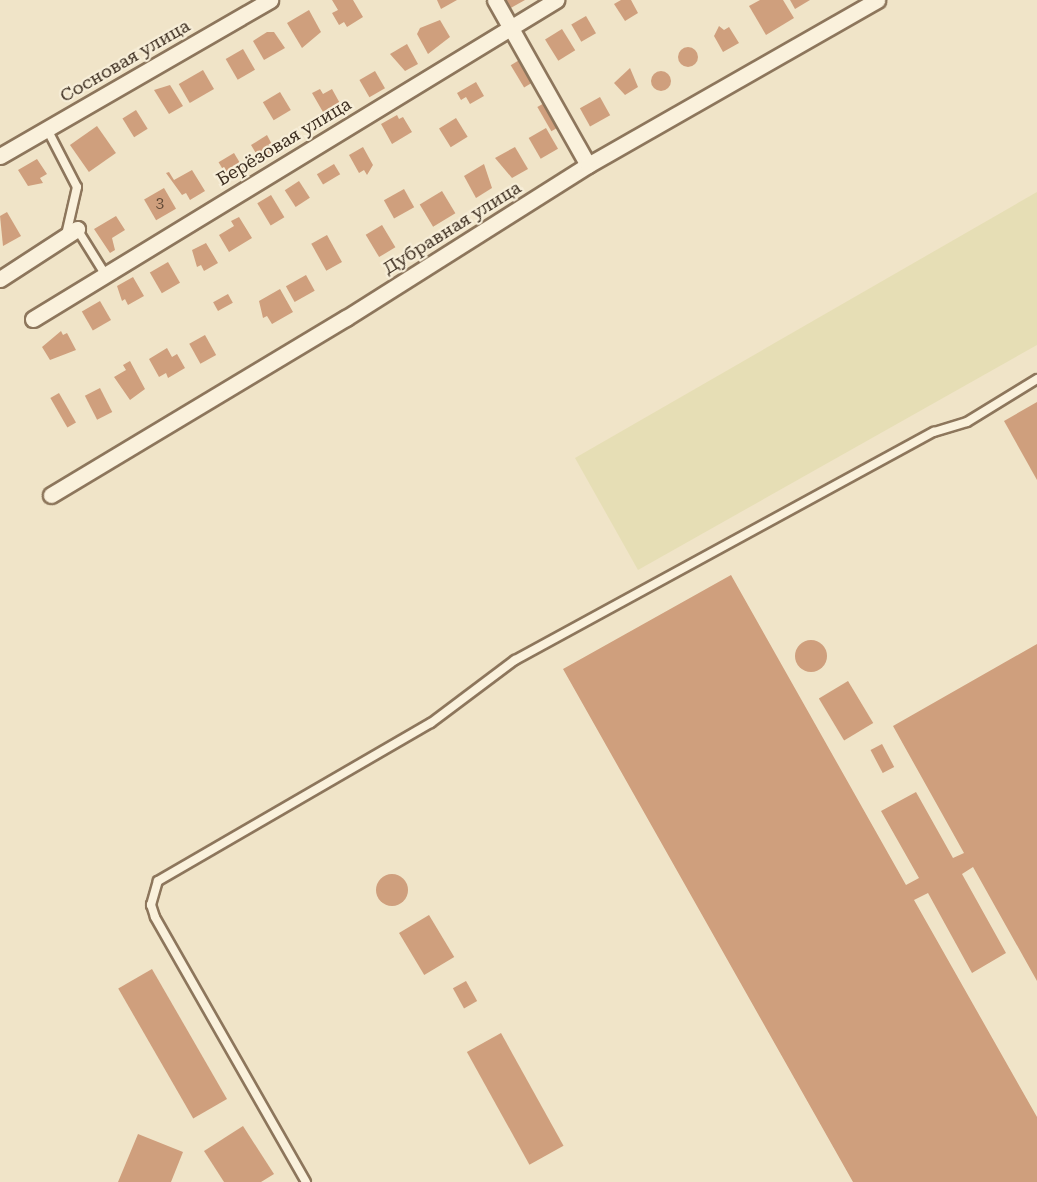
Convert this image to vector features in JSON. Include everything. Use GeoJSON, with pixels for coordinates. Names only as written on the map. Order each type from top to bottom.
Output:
{"type":"FeatureCollection","features":[{"type":"Feature","properties":{"kind":"street","name":"Сосновая улица"},"geometry":{"type":"LineString","coordinates":[[0,156],[270,0]]}},
{"type":"Feature","properties":{"kind":"street"},"geometry":{"type":"LineString","coordinates":[[495,0],[588,165]]}},
{"type":"Feature","properties":{"kind":"street","name":"Берёзовая улица"},"geometry":{"type":"LineString","coordinates":[[33,319],[556,0]]}},
{"type":"Feature","properties":{"kind":"street","name":"Дубравная улица"},"geometry":{"type":"LineString","coordinates":[[51,495],[346,318],[588,165],[877,0]]}},
{"type":"Feature","properties":{"kind":"street"},"geometry":{"type":"LineString","coordinates":[[0,279],[71,232]]}},
{"type":"Feature","properties":{"kind":"lane"},"geometry":{"type":"LineString","coordinates":[[47,129],[77,186],[71,232],[105,274]]}},
{"type":"Feature","properties":{"kind":"lane"},"geometry":{"type":"LineString","coordinates":[[306,1182],[155,917],[150,905],[158,880],[432,723],[514,660],[934,432],[967,422],[1037,379]]}},
{"type":"Feature","properties":{"kind":"shaded area"},"geometry":{"type":"Polygon","coordinates":[[[1037,192],[1037,345],[638,570],[575,458],[1037,192]]]}},
{"type":"Feature","properties":{"kind":"building"},"geometry":{"type":"Polygon","coordinates":[[[332,0],[353,0],[363,17],[347,27],[344,22],[339,25],[332,13],[338,10],[332,0]]]}},
{"type":"Feature","properties":{"kind":"building"},"geometry":{"type":"Polygon","coordinates":[[[437,0],[457,0],[441,9],[437,0]]]}},
{"type":"Feature","properties":{"kind":"building"},"geometry":{"type":"Polygon","coordinates":[[[502,0],[525,0],[507,10],[502,0]]]}},
{"type":"Feature","properties":{"kind":"building"},"geometry":{"type":"Polygon","coordinates":[[[621,0],[631,0],[638,13],[625,21],[614,4],[621,0]]]}},
{"type":"Feature","properties":{"kind":"building"},"geometry":{"type":"Polygon","coordinates":[[[760,0],[783,0],[794,18],[766,35],[749,6],[760,0]]]}},
{"type":"Feature","properties":{"kind":"building"},"geometry":{"type":"Polygon","coordinates":[[[790,0],[810,0],[795,9],[790,0]]]}},
{"type":"Feature","properties":{"kind":"building"},"geometry":{"type":"Polygon","coordinates":[[[309,10],[321,32],[302,48],[287,23],[309,10]]]}},
{"type":"Feature","properties":{"kind":"building"},"geometry":{"type":"Polygon","coordinates":[[[586,16],[596,33],[581,42],[571,25],[586,16]]]}},
{"type":"Feature","properties":{"kind":"building"},"geometry":{"type":"Polygon","coordinates":[[[440,20],[450,37],[428,54],[417,34],[420,28],[440,20]]]}},
{"type":"Feature","properties":{"kind":"building"},"geometry":{"type":"Polygon","coordinates":[[[719,26],[724,30],[729,27],[739,43],[723,52],[714,36],[719,26]]]}},
{"type":"Feature","properties":{"kind":"building"},"geometry":{"type":"Polygon","coordinates":[[[562,29],[575,50],[558,61],[545,40],[562,29]]]}},
{"type":"Feature","properties":{"kind":"building"},"geometry":{"type":"Polygon","coordinates":[[[267,32],[274,32],[285,48],[264,60],[253,41],[267,32]]]}},
{"type":"Feature","properties":{"kind":"building"},"geometry":{"type":"Polygon","coordinates":[[[407,44],[418,64],[405,71],[390,54],[407,44]]]}},
{"type":"Feature","properties":{"kind":"building"},"geometry":{"type":"Polygon","coordinates":[[[688,47],[695,50],[698,57],[695,64],[688,67],[681,64],[678,57],[681,50],[688,47]]]}},
{"type":"Feature","properties":{"kind":"building"},"geometry":{"type":"Polygon","coordinates":[[[243,49],[255,70],[238,80],[226,59],[243,49]]]}},
{"type":"Feature","properties":{"kind":"building"},"geometry":{"type":"Polygon","coordinates":[[[521,59],[534,81],[524,87],[511,65],[521,59]]]}},
{"type":"Feature","properties":{"kind":"building"},"geometry":{"type":"Polygon","coordinates":[[[630,68],[638,87],[625,95],[614,83],[630,68]]]}},
{"type":"Feature","properties":{"kind":"building"},"geometry":{"type":"Polygon","coordinates":[[[203,70],[214,89],[190,103],[179,84],[203,70]]]}},
{"type":"Feature","properties":{"kind":"building"},"geometry":{"type":"Polygon","coordinates":[[[375,71],[385,88],[369,97],[359,80],[375,71]]]}},
{"type":"Feature","properties":{"kind":"building"},"geometry":{"type":"Polygon","coordinates":[[[661,71],[668,74],[671,81],[668,88],[661,91],[654,88],[651,81],[654,74],[661,71]]]}},
{"type":"Feature","properties":{"kind":"building"},"geometry":{"type":"Polygon","coordinates":[[[476,82],[484,96],[470,104],[466,97],[461,100],[457,93],[476,82]]]}},
{"type":"Feature","properties":{"kind":"building"},"geometry":{"type":"Polygon","coordinates":[[[170,85],[183,106],[169,114],[154,90],[170,85]]]}},
{"type":"Feature","properties":{"kind":"building"},"geometry":{"type":"Polygon","coordinates":[[[320,89],[323,94],[332,89],[342,107],[327,119],[312,93],[320,89]]]}},
{"type":"Feature","properties":{"kind":"building"},"geometry":{"type":"Polygon","coordinates":[[[280,92],[291,110],[274,120],[263,102],[280,92]]]}},
{"type":"Feature","properties":{"kind":"building"},"geometry":{"type":"Polygon","coordinates":[[[600,97],[610,115],[590,127],[580,108],[600,97]]]}},
{"type":"Feature","properties":{"kind":"building"},"geometry":{"type":"Polygon","coordinates":[[[546,102],[560,126],[551,131],[537,107],[546,102]]]}},
{"type":"Feature","properties":{"kind":"building"},"geometry":{"type":"Polygon","coordinates":[[[136,110],[148,129],[134,137],[122,118],[136,110]]]}},
{"type":"Feature","properties":{"kind":"building"},"geometry":{"type":"Polygon","coordinates":[[[397,115],[399,119],[403,117],[412,132],[392,144],[381,124],[397,115]]]}},
{"type":"Feature","properties":{"kind":"building"},"geometry":{"type":"Polygon","coordinates":[[[456,118],[468,137],[451,147],[439,129],[456,118]]]}},
{"type":"Feature","properties":{"kind":"building"},"geometry":{"type":"Polygon","coordinates":[[[97,126],[116,153],[89,172],[70,145],[97,126]]]}},
{"type":"Feature","properties":{"kind":"building"},"geometry":{"type":"Polygon","coordinates":[[[546,128],[558,149],[541,159],[529,138],[546,128]]]}},
{"type":"Feature","properties":{"kind":"building"},"geometry":{"type":"Polygon","coordinates":[[[267,135],[277,154],[260,160],[251,145],[267,135]]]}},
{"type":"Feature","properties":{"kind":"building"},"geometry":{"type":"Polygon","coordinates":[[[363,147],[373,165],[367,175],[364,170],[359,173],[349,155],[363,147]]]}},
{"type":"Feature","properties":{"kind":"building"},"geometry":{"type":"Polygon","coordinates":[[[515,147],[528,169],[512,178],[495,158],[515,147]]]}},
{"type":"Feature","properties":{"kind":"building"},"geometry":{"type":"Polygon","coordinates":[[[234,153],[245,171],[229,180],[219,162],[234,153]]]}},
{"type":"Feature","properties":{"kind":"building"},"geometry":{"type":"Polygon","coordinates":[[[37,159],[47,174],[40,178],[43,183],[28,186],[18,170],[37,159]]]}},
{"type":"Feature","properties":{"kind":"building"},"geometry":{"type":"Polygon","coordinates":[[[334,164],[340,174],[323,185],[317,174],[334,164]]]}},
{"type":"Feature","properties":{"kind":"building"},"geometry":{"type":"Polygon","coordinates":[[[484,164],[492,188],[476,198],[464,176],[484,164]]]}},
{"type":"Feature","properties":{"kind":"building"},"geometry":{"type":"Polygon","coordinates":[[[192,170],[205,191],[190,200],[186,193],[182,195],[166,173],[169,172],[174,180],[192,170]]]}},
{"type":"Feature","properties":{"kind":"building"},"geometry":{"type":"Polygon","coordinates":[[[299,181],[310,198],[296,207],[285,190],[299,181]]]}},
{"type":"Feature","properties":{"kind":"building"},"geometry":{"type":"Polygon","coordinates":[[[164,188],[176,209],[156,220],[144,200],[164,188]]]}},
{"type":"Feature","properties":{"kind":"building"},"geometry":{"type":"Polygon","coordinates":[[[404,189],[414,207],[394,219],[384,200],[404,189]]]}},
{"type":"Feature","properties":{"kind":"building"},"geometry":{"type":"Polygon","coordinates":[[[442,191],[455,213],[433,227],[420,204],[442,191]]]}},
{"type":"Feature","properties":{"kind":"building"},"geometry":{"type":"Polygon","coordinates":[[[271,195],[284,217],[271,226],[257,203],[271,195]]]}},
{"type":"Feature","properties":{"kind":"building"},"geometry":{"type":"Polygon","coordinates":[[[7,212],[21,236],[3,246],[0,216],[7,212]]]}},
{"type":"Feature","properties":{"kind":"building"},"geometry":{"type":"Polygon","coordinates":[[[116,216],[125,230],[112,238],[115,250],[110,253],[94,229],[116,216]]]}},
{"type":"Feature","properties":{"kind":"building"},"geometry":{"type":"Polygon","coordinates":[[[239,217],[252,238],[229,252],[219,235],[234,226],[231,221],[239,217]]]}},
{"type":"Feature","properties":{"kind":"building"},"geometry":{"type":"Polygon","coordinates":[[[382,225],[395,247],[379,257],[366,235],[382,225]]]}},
{"type":"Feature","properties":{"kind":"building"},"geometry":{"type":"Polygon","coordinates":[[[327,235],[342,262],[326,271],[311,244],[327,235]]]}},
{"type":"Feature","properties":{"kind":"building"},"geometry":{"type":"Polygon","coordinates":[[[206,243],[218,263],[204,271],[201,265],[197,267],[192,250],[206,243]]]}},
{"type":"Feature","properties":{"kind":"building"},"geometry":{"type":"Polygon","coordinates":[[[168,262],[180,283],[162,293],[150,272],[168,262]]]}},
{"type":"Feature","properties":{"kind":"building"},"geometry":{"type":"Polygon","coordinates":[[[306,275],[315,291],[295,302],[286,286],[306,275]]]}},
{"type":"Feature","properties":{"kind":"building"},"geometry":{"type":"Polygon","coordinates":[[[133,277],[144,296],[128,305],[125,299],[122,301],[117,286],[133,277]]]}},
{"type":"Feature","properties":{"kind":"building"},"geometry":{"type":"Polygon","coordinates":[[[280,289],[293,312],[272,324],[267,316],[263,318],[259,301],[280,289]]]}},
{"type":"Feature","properties":{"kind":"building"},"geometry":{"type":"Polygon","coordinates":[[[228,294],[233,303],[218,311],[213,302],[228,294]]]}},
{"type":"Feature","properties":{"kind":"building"},"geometry":{"type":"Polygon","coordinates":[[[100,301],[111,320],[93,331],[82,312],[100,301]]]}},
{"type":"Feature","properties":{"kind":"building"},"geometry":{"type":"Polygon","coordinates":[[[61,331],[63,335],[67,333],[76,350],[50,360],[42,347],[61,331]]]}},
{"type":"Feature","properties":{"kind":"building"},"geometry":{"type":"Polygon","coordinates":[[[205,335],[216,355],[200,364],[189,344],[205,335]]]}},
{"type":"Feature","properties":{"kind":"building"},"geometry":{"type":"Polygon","coordinates":[[[167,348],[172,357],[177,354],[185,368],[168,378],[166,373],[159,377],[149,359],[167,348]]]}},
{"type":"Feature","properties":{"kind":"building"},"geometry":{"type":"Polygon","coordinates":[[[130,361],[145,389],[130,400],[114,377],[126,370],[123,365],[130,361]]]}},
{"type":"Feature","properties":{"kind":"building"},"geometry":{"type":"Polygon","coordinates":[[[100,388],[112,412],[97,420],[85,396],[100,388]]]}},
{"type":"Feature","properties":{"kind":"building"},"geometry":{"type":"Polygon","coordinates":[[[59,393],[76,422],[67,427],[50,398],[59,393]]]}},
{"type":"Feature","properties":{"kind":"building"},"geometry":{"type":"Polygon","coordinates":[[[1037,402],[1037,480],[1004,421],[1037,402]]]}},
{"type":"Feature","properties":{"kind":"building"},"geometry":{"type":"Polygon","coordinates":[[[731,575],[906,885],[919,878],[881,811],[916,792],[953,858],[964,853],[893,726],[1037,644],[1037,981],[973,867],[962,874],[1006,953],[972,973],[928,893],[914,900],[1037,1117],[1037,1182],[853,1182],[563,669],[731,575]]]}},
{"type":"Feature","properties":{"kind":"building"},"geometry":{"type":"Polygon","coordinates":[[[811,640],[822,645],[827,656],[822,667],[811,672],[800,667],[795,656],[800,645],[811,640]]]}},
{"type":"Feature","properties":{"kind":"building"},"geometry":{"type":"Polygon","coordinates":[[[848,681],[873,723],[844,741],[819,699],[848,681]]]}},
{"type":"Feature","properties":{"kind":"building"},"geometry":{"type":"Polygon","coordinates":[[[882,744],[894,767],[883,773],[871,750],[882,744]]]}},
{"type":"Feature","properties":{"kind":"building"},"geometry":{"type":"Polygon","coordinates":[[[392,874],[403,879],[408,890],[403,901],[392,906],[381,901],[376,890],[381,879],[392,874]]]}},
{"type":"Feature","properties":{"kind":"building"},"geometry":{"type":"Polygon","coordinates":[[[429,915],[454,957],[424,975],[399,933],[429,915]]]}},
{"type":"Feature","properties":{"kind":"building"},"geometry":{"type":"Polygon","coordinates":[[[152,969],[227,1099],[193,1118],[118,988],[152,969]]]}},
{"type":"Feature","properties":{"kind":"building"},"geometry":{"type":"Polygon","coordinates":[[[466,981],[477,1001],[464,1008],[453,988],[466,981]]]}},
{"type":"Feature","properties":{"kind":"building"},"geometry":{"type":"Polygon","coordinates":[[[501,1033],[564,1146],[529,1165],[467,1052],[501,1033]]]}},
{"type":"Feature","properties":{"kind":"building"},"geometry":{"type":"Polygon","coordinates":[[[243,1126],[274,1174],[261,1182],[224,1182],[204,1151],[243,1126]]]}},
{"type":"Feature","properties":{"kind":"building"},"geometry":{"type":"Polygon","coordinates":[[[138,1134],[183,1152],[171,1182],[118,1182],[138,1134]]]}}]}
